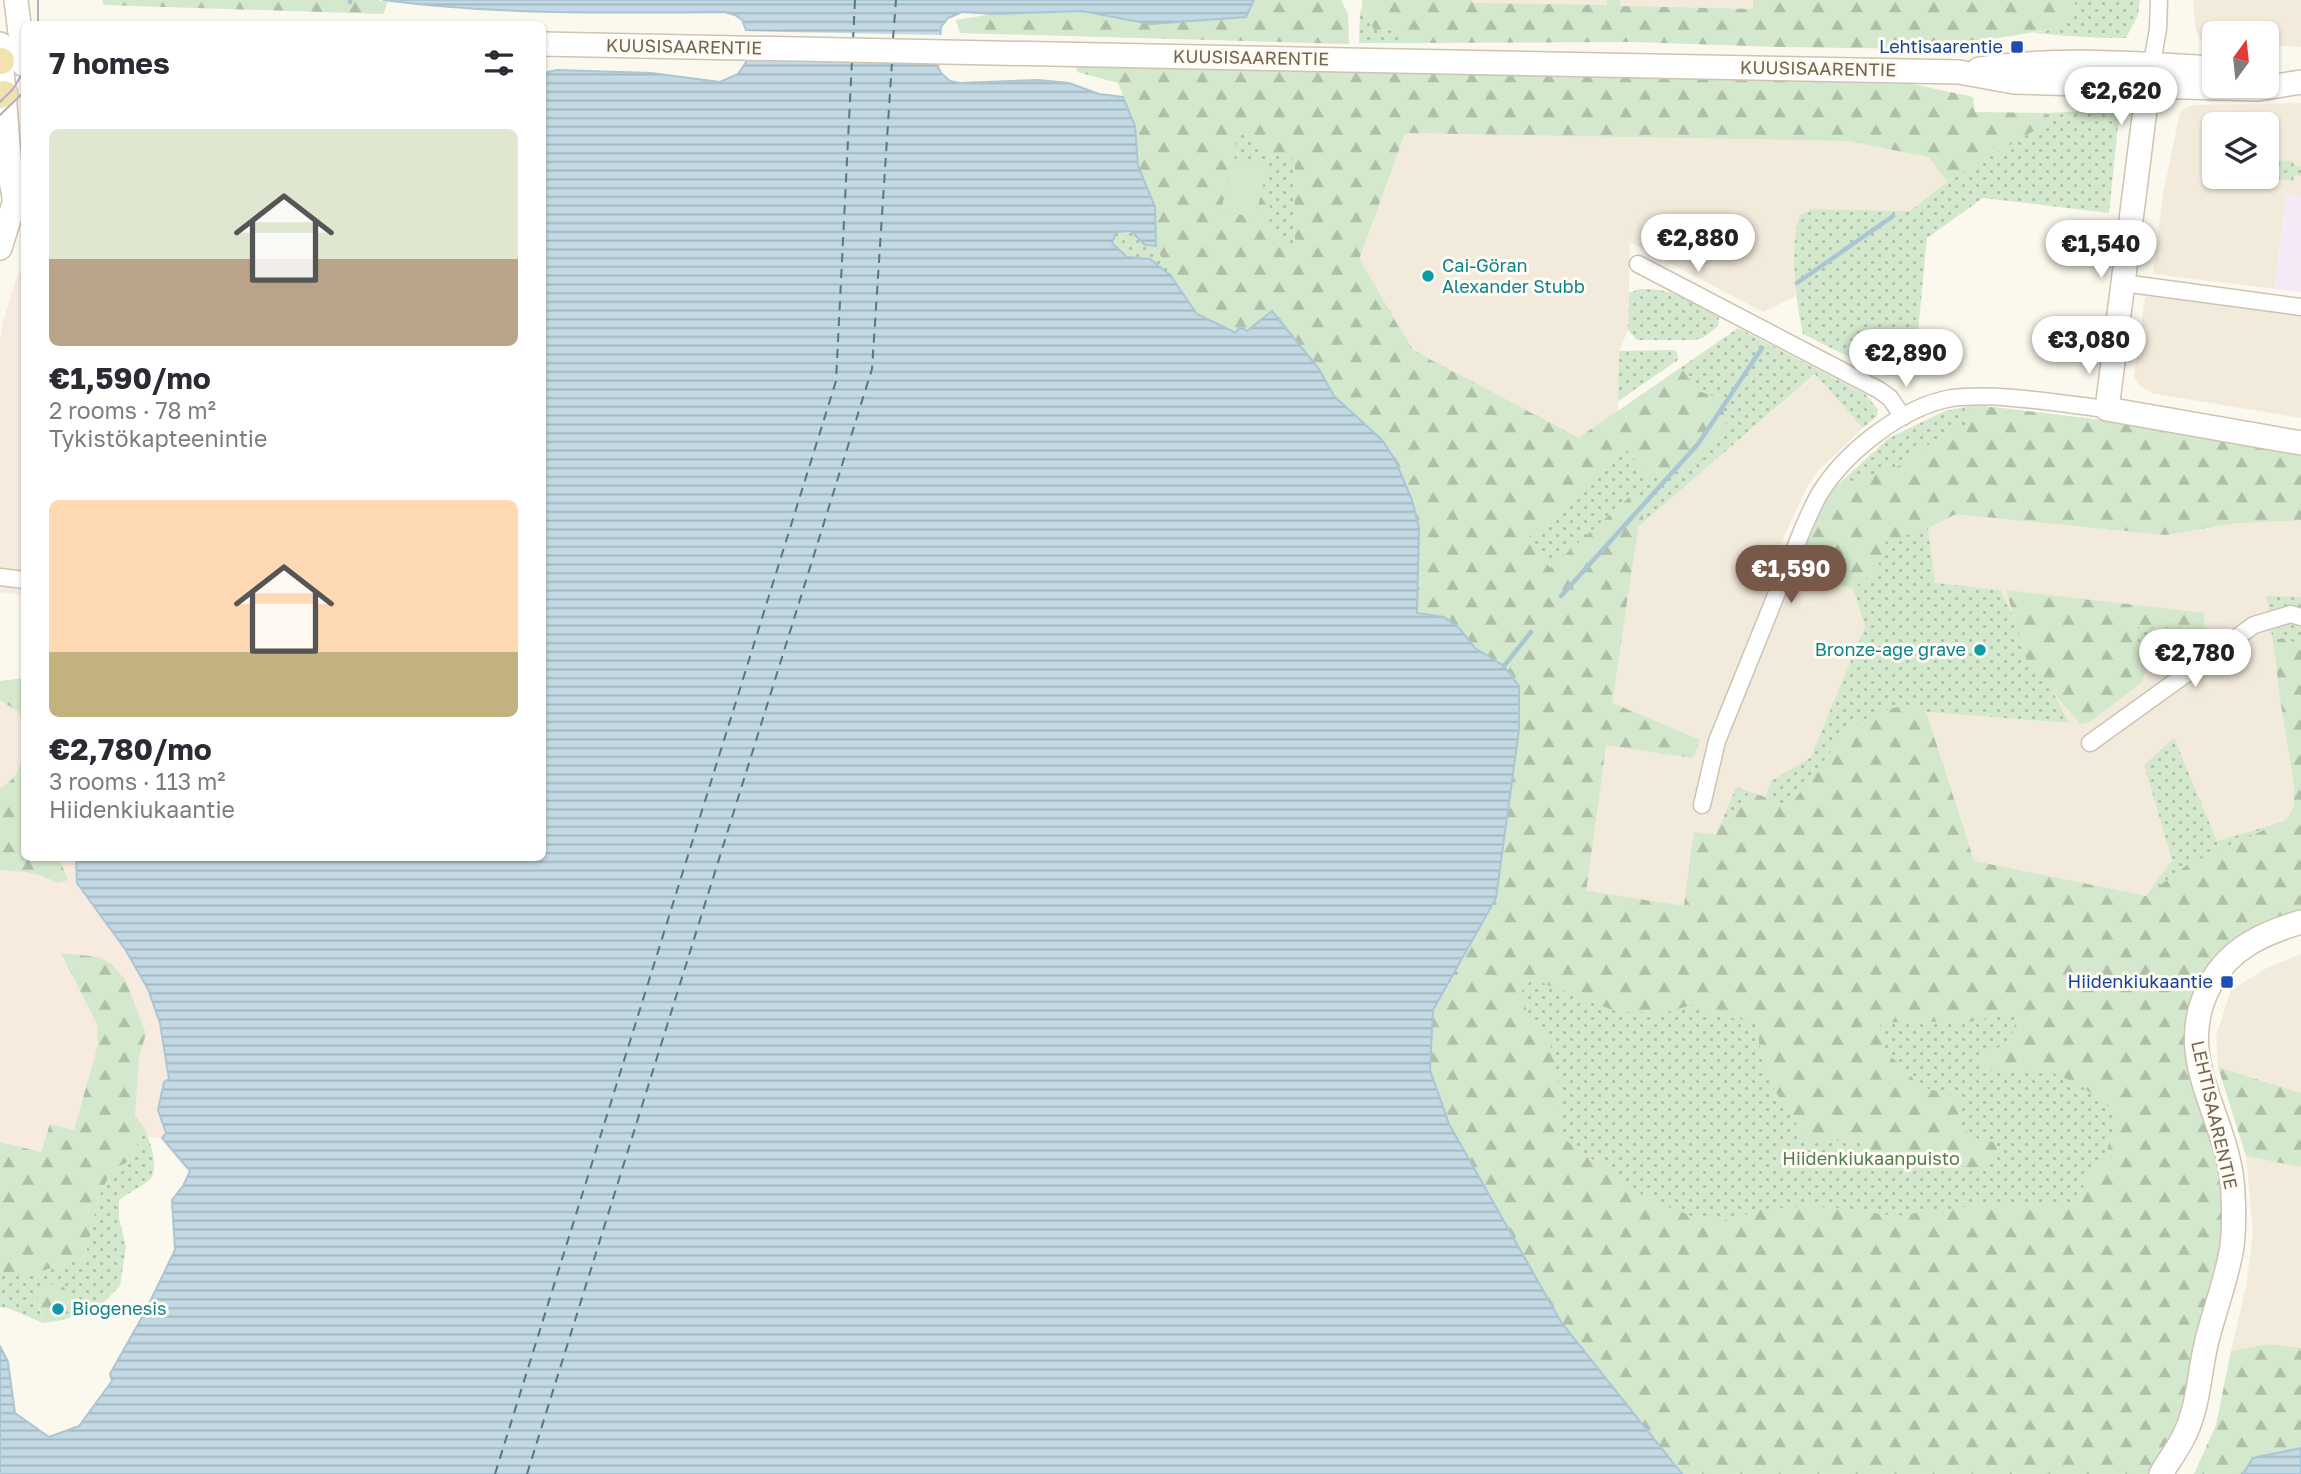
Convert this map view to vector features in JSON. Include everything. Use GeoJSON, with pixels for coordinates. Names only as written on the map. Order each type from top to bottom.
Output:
{"type":"FeatureCollection","features":[{"type":"Feature","properties":{"kind":"main road"},"geometry":{"type":"LineString","coordinates":[[14,197],[10,180],[10,93],[16,0]]}},
{"type":"Feature","properties":{"kind":"main road","name":"KUUSISAARENTIE"},"geometry":{"type":"LineString","coordinates":[[546,44],[1959,72],[2014,82],[2150,75],[2202,69]]}},
{"type":"Feature","properties":{"kind":"main road"},"geometry":{"type":"LineString","coordinates":[[2279,72],[2301,75]]}},
{"type":"Feature","properties":{"kind":"main road"},"geometry":{"type":"LineString","coordinates":[[2150,75],[2107,409],[2301,443]]}},
{"type":"Feature","properties":{"kind":"main road","name":"KUUSISAARENTIE"},"geometry":{"type":"LineString","coordinates":[[2150,75],[2258,89],[2301,82]]}},
{"type":"Feature","properties":{"kind":"main road"},"geometry":{"type":"LineString","coordinates":[[0,248],[21,179]]}},
{"type":"Feature","properties":{"kind":"main road","name":"LEHTISAARENTIE"},"geometry":{"type":"LineString","coordinates":[[2161,1474],[2185,1436],[2198,1393],[2206,1346],[2232,1247],[2233,1189],[2229,1161],[2200,1068],[2195,1040],[2197,1018],[2216,974],[2231,956],[2271,931],[2301,922]]}},
{"type":"Feature","properties":{"kind":"street"},"geometry":{"type":"LineString","coordinates":[[2150,75],[2158,29],[2159,0]]}},
{"type":"Feature","properties":{"kind":"street"},"geometry":{"type":"LineString","coordinates":[[1638,264],[1879,390],[1890,398],[1903,417]]}},
{"type":"Feature","properties":{"kind":"street"},"geometry":{"type":"LineString","coordinates":[[2123,284],[2301,307]]}},
{"type":"Feature","properties":{"kind":"street"},"geometry":{"type":"LineString","coordinates":[[1702,806],[1717,741],[1784,573],[1820,494],[1834,473],[1861,445],[1903,417],[1934,402],[1983,396],[2107,409]]}},
{"type":"Feature","properties":{"kind":"street"},"geometry":{"type":"LineString","coordinates":[[0,577],[21,580]]}},
{"type":"Feature","properties":{"kind":"street"},"geometry":{"type":"LineString","coordinates":[[2090,743],[2254,625],[2291,614],[2301,617]]}},
{"type":"Feature","properties":{"kind":"shaded area"},"geometry":{"type":"Polygon","coordinates":[[[1459,0],[2019,0],[1826,22],[1460,17],[1459,0]]]}},
{"type":"Feature","properties":{"kind":"shaded area"},"geometry":{"type":"Polygon","coordinates":[[[2193,0],[2301,0],[2301,47],[2279,46],[2279,21],[2202,21],[2202,42],[2196,32],[2193,0]]]}},
{"type":"Feature","properties":{"kind":"shaded area"},"geometry":{"type":"Polygon","coordinates":[[[2301,103],[2301,196],[2286,195],[2275,289],[2153,274],[2163,194],[2180,112],[2187,107],[2301,103]]]}},
{"type":"Feature","properties":{"kind":"shaded area"},"geometry":{"type":"Polygon","coordinates":[[[1405,133],[1847,141],[1929,157],[1947,182],[1910,211],[1812,209],[1797,223],[1796,296],[1763,312],[1630,242],[1628,330],[1619,351],[1618,412],[1579,439],[1412,350],[1359,259],[1405,133]]]}},
{"type":"Feature","properties":{"kind":"shaded area"},"geometry":{"type":"Polygon","coordinates":[[[2286,194],[2301,196],[2301,292],[2275,289],[2286,194]]]}},
{"type":"Feature","properties":{"kind":"shaded area"},"geometry":{"type":"Polygon","coordinates":[[[21,270],[21,596],[0,592],[0,341],[3,321],[21,270]]]}},
{"type":"Feature","properties":{"kind":"shaded area"},"geometry":{"type":"Polygon","coordinates":[[[2146,290],[2301,312],[2301,418],[2151,393],[2139,385],[2134,376],[2146,290]]]}},
{"type":"Feature","properties":{"kind":"shaded area"},"geometry":{"type":"Polygon","coordinates":[[[1816,374],[1863,428],[1819,470],[1807,487],[1774,558],[1853,589],[1865,627],[1790,806],[1736,787],[1716,835],[1694,833],[1684,907],[1585,891],[1606,745],[1693,758],[1700,740],[1612,703],[1638,527],[1816,374]]]}},
{"type":"Feature","properties":{"kind":"shaded area"},"geometry":{"type":"Polygon","coordinates":[[[1956,514],[2166,535],[2236,523],[2301,520],[2301,597],[2266,597],[2294,784],[2294,807],[2286,821],[2217,842],[2174,739],[2144,765],[2172,860],[2146,896],[1974,861],[1926,712],[2068,723],[1935,583],[1928,528],[1956,514]]]}},
{"type":"Feature","properties":{"kind":"shaded area"},"geometry":{"type":"Polygon","coordinates":[[[0,691],[21,697],[21,861],[76,861],[77,883],[125,949],[148,989],[160,1023],[169,1079],[158,1110],[166,1134],[162,1138],[74,1130],[50,1125],[41,1152],[0,1142],[0,691]]]}},
{"type":"Feature","properties":{"kind":"shaded area"},"geometry":{"type":"Polygon","coordinates":[[[2301,954],[2301,1093],[2218,1067],[2216,1036],[2231,990],[2265,969],[2301,954]]]}},
{"type":"Feature","properties":{"kind":"shaded area"},"geometry":{"type":"Polygon","coordinates":[[[2246,1156],[2301,1167],[2301,1348],[2269,1344],[2231,1351],[2246,1287],[2253,1233],[2246,1156]]]}},
{"type":"Feature","properties":{"kind":"green space"},"geometry":{"type":"Polygon","coordinates":[[[102,0],[388,2],[383,14],[104,5],[102,0]]]}},
{"type":"Feature","properties":{"kind":"green space"},"geometry":{"type":"Polygon","coordinates":[[[1254,0],[1341,0],[1348,14],[1349,44],[960,33],[956,20],[993,14],[1082,11],[1150,24],[1246,17],[1254,0]]]}},
{"type":"Feature","properties":{"kind":"green space"},"geometry":{"type":"Polygon","coordinates":[[[1362,0],[1472,0],[1473,3],[1607,5],[1607,0],[1620,0],[1620,6],[1753,9],[1753,0],[2075,0],[2074,16],[2054,29],[1928,49],[1633,42],[1407,43],[1397,29],[1374,30],[1362,7],[1362,0]]]}},
{"type":"Feature","properties":{"kind":"green space"},"geometry":{"type":"Polygon","coordinates":[[[2075,0],[2140,0],[2138,15],[2126,38],[2034,33],[2054,29],[2073,16],[2075,0]]]}},
{"type":"Feature","properties":{"kind":"green space"},"geometry":{"type":"Polygon","coordinates":[[[1362,7],[1374,30],[1397,29],[1407,43],[1359,43],[1362,7]]]}},
{"type":"Feature","properties":{"kind":"green space","name":"Hiidenkiukaanpuisto"},"geometry":{"type":"Polygon","coordinates":[[[1075,63],[1913,84],[1973,97],[1975,112],[2046,113],[2047,123],[1947,182],[1929,157],[1847,141],[1405,133],[1359,259],[1412,350],[1578,438],[1681,368],[1698,391],[1721,398],[1727,429],[1694,468],[1649,477],[1626,449],[1529,537],[1550,568],[1635,492],[1644,521],[1638,527],[1612,703],[1700,740],[1693,758],[1606,745],[1586,891],[1684,906],[1694,832],[1716,835],[1720,825],[1750,792],[1790,806],[1845,732],[1875,713],[1905,705],[1926,712],[1974,861],[2146,896],[2187,865],[2286,820],[2294,807],[2294,784],[2278,685],[2275,644],[2281,638],[2301,644],[2301,916],[2261,926],[2187,1026],[2189,1074],[2218,1164],[2223,1190],[2223,1229],[2220,1254],[2178,1433],[2152,1474],[1682,1474],[1561,1322],[1449,1124],[1430,1070],[1433,1010],[1496,898],[1519,730],[1513,676],[1504,666],[1475,648],[1459,628],[1417,613],[1419,527],[1395,460],[1383,441],[1334,396],[1319,369],[1273,311],[1247,331],[1237,334],[1197,314],[1170,275],[1156,246],[1155,207],[1138,166],[1135,126],[1118,83],[1077,72],[1075,63]],[[1240,125],[1222,210],[1255,218],[1260,197],[1270,200],[1269,232],[1295,246],[1295,159],[1270,154],[1240,125]],[[1532,979],[1522,991],[1528,1018],[1549,1039],[1559,1084],[1560,1136],[1648,1199],[1694,1217],[1726,1221],[1763,1209],[1805,1206],[1895,1216],[1971,1206],[2073,1207],[2087,1179],[2106,1154],[2118,1114],[2080,1085],[2042,1068],[2014,1073],[1994,1072],[1981,1065],[1983,1057],[2003,1044],[2011,1034],[2016,1012],[1964,1023],[1880,1023],[1884,1050],[1908,1072],[1918,1086],[1958,1097],[1958,1121],[1972,1137],[1996,1143],[1998,1156],[1989,1163],[1973,1168],[1948,1164],[1921,1166],[1875,1152],[1856,1141],[1808,1141],[1770,1083],[1759,1043],[1759,1022],[1719,1016],[1692,1005],[1663,1013],[1618,1012],[1532,979]]]}},
{"type":"Feature","properties":{"kind":"green space"},"geometry":{"type":"Polygon","coordinates":[[[2108,110],[2119,116],[2109,213],[1983,198],[1927,238],[1916,353],[1899,374],[1885,375],[1803,334],[1794,257],[1800,215],[1812,209],[1910,211],[1947,182],[2046,123],[2046,113],[2108,110]]]}},
{"type":"Feature","properties":{"kind":"green space","name":"Hiidenkiukaanpuisto"},"geometry":{"type":"Polygon","coordinates":[[[1240,124],[1405,133],[1359,259],[1413,350],[1579,438],[1738,328],[1865,394],[1878,409],[1877,416],[1863,428],[1815,374],[1638,527],[1612,703],[1700,740],[1693,758],[1606,745],[1586,891],[1684,906],[1694,832],[1716,835],[1736,787],[1766,797],[1771,781],[1810,758],[1865,627],[1853,589],[1796,568],[1810,529],[1833,489],[1889,438],[1945,411],[1974,405],[2118,422],[2301,520],[2236,523],[2166,535],[1956,514],[1928,528],[1935,583],[2000,590],[2069,723],[1926,712],[1974,861],[2146,896],[2172,860],[2144,765],[2174,738],[2217,841],[2286,821],[2294,807],[2294,784],[2266,596],[2301,597],[2301,916],[2261,926],[2187,1026],[2189,1074],[2218,1164],[2152,1474],[1682,1474],[1561,1322],[1419,527],[1247,331],[1127,259],[1112,243],[1116,232],[1131,231],[1145,245],[1156,245],[1240,124]]]}},
{"type":"Feature","properties":{"kind":"green space"},"geometry":{"type":"Polygon","coordinates":[[[1234,158],[1268,166],[1255,218],[1221,210],[1234,158]]]}},
{"type":"Feature","properties":{"kind":"green space"},"geometry":{"type":"Polygon","coordinates":[[[2279,160],[2294,162],[2294,165],[2301,167],[2301,176],[2294,175],[2293,181],[2279,179],[2279,160]]]}},
{"type":"Feature","properties":{"kind":"green space"},"geometry":{"type":"Polygon","coordinates":[[[1640,289],[1663,291],[1682,297],[1719,317],[1718,326],[1703,338],[1694,340],[1637,340],[1628,330],[1629,293],[1640,289]]]}},
{"type":"Feature","properties":{"kind":"green space"},"geometry":{"type":"Polygon","coordinates":[[[1619,351],[1677,352],[1678,360],[1618,401],[1619,351]]]}},
{"type":"Feature","properties":{"kind":"green space"},"geometry":{"type":"Polygon","coordinates":[[[1974,405],[2118,422],[2301,451],[2301,520],[2236,523],[2166,535],[1956,514],[1928,528],[1885,542],[1877,569],[1853,589],[1796,568],[1810,529],[1833,489],[1897,467],[1944,434],[1965,425],[1974,405]]]}},
{"type":"Feature","properties":{"kind":"green space"},"geometry":{"type":"Polygon","coordinates":[[[2006,590],[2204,613],[2205,640],[2197,646],[2181,627],[2133,627],[2147,668],[2142,682],[2090,722],[2080,724],[2027,661],[2006,590]]]}},
{"type":"Feature","properties":{"kind":"green space"},"geometry":{"type":"Polygon","coordinates":[[[2133,626],[2181,627],[2197,646],[2160,674],[2147,668],[2133,626]]]}},
{"type":"Feature","properties":{"kind":"green space"},"geometry":{"type":"Polygon","coordinates":[[[21,678],[21,717],[19,712],[0,700],[0,681],[21,678]]]}},
{"type":"Feature","properties":{"kind":"green space"},"geometry":{"type":"Polygon","coordinates":[[[21,763],[21,861],[60,861],[68,880],[58,883],[36,874],[0,870],[0,788],[10,782],[21,763]]]}},
{"type":"Feature","properties":{"kind":"green space"},"geometry":{"type":"Polygon","coordinates":[[[61,953],[98,957],[112,964],[126,981],[146,1034],[139,1057],[135,1116],[144,1127],[131,1160],[112,1170],[98,1198],[85,1258],[38,1272],[5,1272],[0,1270],[0,1142],[41,1152],[50,1124],[74,1130],[98,1045],[97,1024],[61,953]]]}},
{"type":"Feature","properties":{"kind":"green space"},"geometry":{"type":"Polygon","coordinates":[[[2218,1067],[2301,1093],[2301,1167],[2246,1156],[2218,1067]]]}},
{"type":"Feature","properties":{"kind":"green space"},"geometry":{"type":"Polygon","coordinates":[[[144,1127],[153,1155],[154,1170],[148,1181],[119,1200],[119,1218],[126,1247],[120,1286],[99,1307],[63,1320],[69,1302],[38,1303],[43,1323],[0,1307],[0,1270],[38,1272],[85,1258],[98,1198],[112,1170],[131,1160],[144,1127]]]}},
{"type":"Feature","properties":{"kind":"green space"},"geometry":{"type":"Polygon","coordinates":[[[55,1283],[61,1285],[67,1293],[67,1309],[63,1320],[43,1323],[37,1296],[55,1283]]]}},
{"type":"Feature","properties":{"kind":"green space"},"geometry":{"type":"Polygon","coordinates":[[[2269,1344],[2301,1348],[2301,1448],[2253,1458],[2243,1474],[2194,1474],[2216,1425],[2231,1351],[2269,1344]]]}},
{"type":"Feature","properties":{"kind":"water"},"geometry":{"type":"Polygon","coordinates":[[[383,0],[1254,0],[1246,17],[1150,24],[1082,11],[993,14],[962,12],[948,18],[941,27],[938,67],[950,81],[960,83],[1038,80],[1069,83],[1099,94],[1123,97],[1135,126],[1138,166],[1155,207],[1156,246],[1145,245],[1131,231],[1116,232],[1112,243],[1127,257],[1150,259],[1170,275],[1197,314],[1236,333],[1240,326],[1247,331],[1272,311],[1319,369],[1334,396],[1383,441],[1395,460],[1412,500],[1419,527],[1417,613],[1444,617],[1459,628],[1475,648],[1504,666],[1519,686],[1519,730],[1496,898],[1433,1010],[1430,1070],[1449,1124],[1561,1322],[1682,1474],[0,1474],[0,1346],[8,1362],[15,1413],[49,1437],[79,1426],[112,1381],[110,1374],[145,1312],[175,1250],[172,1200],[190,1171],[162,1138],[166,1133],[158,1110],[164,1082],[169,1079],[160,1023],[148,989],[125,949],[77,883],[76,861],[546,861],[546,72],[557,70],[651,73],[720,82],[738,74],[746,62],[746,30],[742,20],[724,12],[510,11],[383,0]]]}},
{"type":"Feature","properties":{"kind":"water"},"geometry":{"type":"Polygon","coordinates":[[[2301,1448],[2301,1474],[2243,1474],[2253,1458],[2301,1448]]]}},
{"type":"Feature","properties":{"kind":"pier"},"geometry":{"type":"Polygon","coordinates":[[[743,31],[944,35],[942,62],[743,58],[743,31]]]}},
{"type":"Feature","properties":{"kind":"waterway"},"geometry":{"type":"LineString","coordinates":[[1797,283],[1893,216]]}},
{"type":"Feature","properties":{"kind":"waterway"},"geometry":{"type":"LineString","coordinates":[[1561,596],[1698,444],[1762,348]]}},
{"type":"Feature","properties":{"kind":"waterway"},"geometry":{"type":"LineString","coordinates":[[1504,666],[1531,632]]}},
{"type":"Feature","properties":{"kind":"ferry route"},"geometry":{"type":"LineString","coordinates":[[853,41],[855,0]]}},
{"type":"Feature","properties":{"kind":"ferry route"},"geometry":{"type":"LineString","coordinates":[[893,39],[896,0]]}},
{"type":"Feature","properties":{"kind":"ferry route"},"geometry":{"type":"LineString","coordinates":[[495,1474],[836,381],[852,60]]}},
{"type":"Feature","properties":{"kind":"ferry route"},"geometry":{"type":"LineString","coordinates":[[527,1474],[872,369],[892,62]]}},
{"type":"Feature","properties":{"kind":"tram line"},"geometry":{"type":"LineString","coordinates":[[38,0],[38,21]]}},
{"type":"Feature","properties":{"kind":"tram line"},"geometry":{"type":"LineString","coordinates":[[0,102],[21,76]]}},
{"type":"Feature","properties":{"kind":"tram line"},"geometry":{"type":"LineString","coordinates":[[0,115],[21,95]]}},
{"type":"Feature","properties":{"kind":"place","name":"Lehtisaarentie"},"geometry":{"type":"Point","coordinates":[2017,47]}},
{"type":"Feature","properties":{"kind":"place","name":"Cai-Göran Alexander Stubb"},"geometry":{"type":"Point","coordinates":[1428,276]}},
{"type":"Feature","properties":{"kind":"place","name":"Bronze-age grave"},"geometry":{"type":"Point","coordinates":[1980,650]}},
{"type":"Feature","properties":{"kind":"place","name":"Hiidenkiukaantie"},"geometry":{"type":"Point","coordinates":[2227,982]}},
{"type":"Feature","properties":{"kind":"place","name":"Biogenesis"},"geometry":{"type":"Point","coordinates":[58,1309]}}]}
